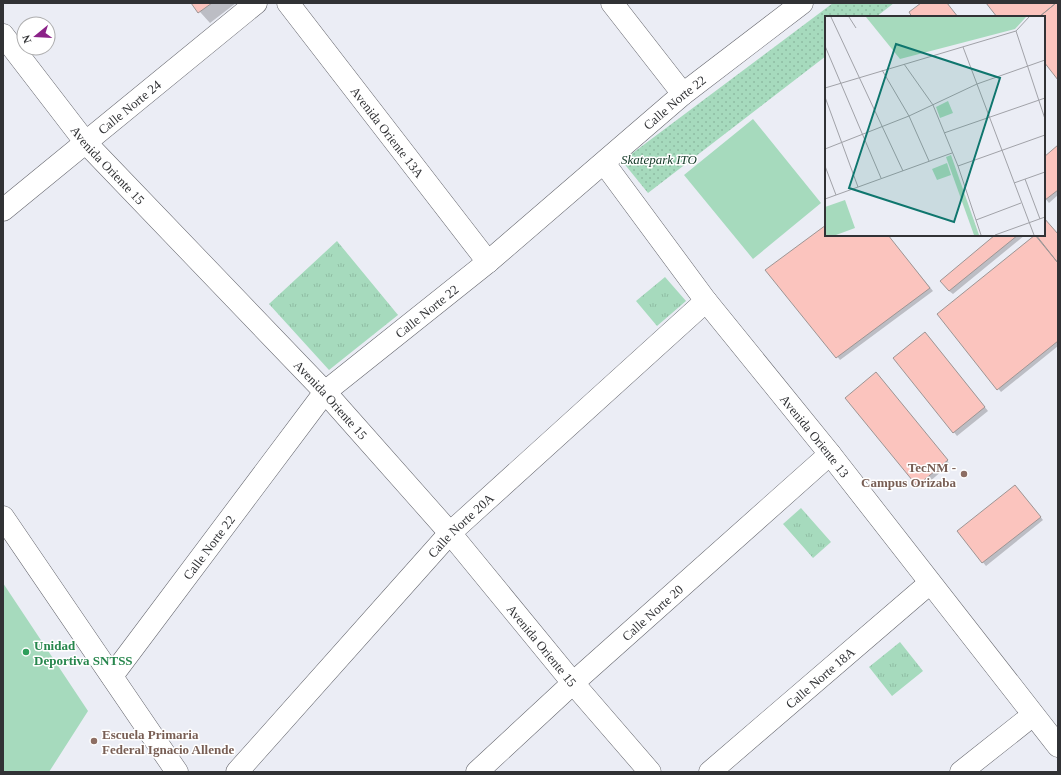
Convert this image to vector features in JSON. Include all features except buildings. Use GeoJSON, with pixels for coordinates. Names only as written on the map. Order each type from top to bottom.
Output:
{"type":"FeatureCollection","features":[{"type":"Feature","properties":{"kind":"street","name":"Calle Norte 24"},"geometry":{"type":"LineString","coordinates":[[3,210],[256,3]]}},
{"type":"Feature","properties":{"kind":"street","name":"Avenida Oriente 13A"},"geometry":{"type":"LineString","coordinates":[[288,3],[488,262]]}},
{"type":"Feature","properties":{"kind":"street"},"geometry":{"type":"LineString","coordinates":[[612,3],[683,94]]}},
{"type":"Feature","properties":{"kind":"street","name":"Calle Norte 22"},"geometry":{"type":"LineString","coordinates":[[112,676],[325,392],[488,262],[683,94],[802,3]]}},
{"type":"Feature","properties":{"kind":"street","name":"Avenida Oriente 15"},"geometry":{"type":"LineString","coordinates":[[3,35],[86,143],[325,392],[450,533],[573,683],[650,772]]}},
{"type":"Feature","properties":{"kind":"street","name":"Avenida Oriente 13"},"geometry":{"type":"LineString","coordinates":[[604,163],[706,301],[830,454],[1058,746]]}},
{"type":"Feature","properties":{"kind":"street","name":"Calle Norte 20A"},"geometry":{"type":"LineString","coordinates":[[237,772],[450,533],[706,301]]}},
{"type":"Feature","properties":{"kind":"street","name":"Calle Norte 20"},"geometry":{"type":"LineString","coordinates":[[477,772],[573,683],[830,454]]}},
{"type":"Feature","properties":{"kind":"street"},"geometry":{"type":"LineString","coordinates":[[3,517],[177,772]]}},
{"type":"Feature","properties":{"kind":"street","name":"Calle Norte 18A"},"geometry":{"type":"LineString","coordinates":[[710,772],[930,583]]}},
{"type":"Feature","properties":{"kind":"street"},"geometry":{"type":"LineString","coordinates":[[961,772],[1033,715]]}},
{"type":"Feature","properties":{"kind":"green space","name":"Skatepark ITO"},"geometry":{"type":"Polygon","coordinates":[[[833,3],[894,3],[877,16],[825,16],[825,57],[648,193],[622,161],[833,3]]]}},
{"type":"Feature","properties":{"kind":"green space"},"geometry":{"type":"Polygon","coordinates":[[[753,119],[821,203],[753,259],[684,175],[753,119]]]}},
{"type":"Feature","properties":{"kind":"green space"},"geometry":{"type":"Polygon","coordinates":[[[337,241],[398,315],[329,370],[269,304],[337,241]]]}},
{"type":"Feature","properties":{"kind":"green space"},"geometry":{"type":"Polygon","coordinates":[[[665,277],[686,301],[657,326],[636,301],[665,277]]]}},
{"type":"Feature","properties":{"kind":"green space"},"geometry":{"type":"Polygon","coordinates":[[[801,508],[831,542],[813,558],[783,524],[801,508]]]}},
{"type":"Feature","properties":{"kind":"green space","name":"Unidad Deportiva SNTSS"},"geometry":{"type":"Polygon","coordinates":[[[3,583],[88,711],[49,772],[3,772],[3,583]]]}},
{"type":"Feature","properties":{"kind":"green space"},"geometry":{"type":"Polygon","coordinates":[[[900,642],[923,671],[892,696],[869,667],[900,642]]]}},
{"type":"Feature","properties":{"kind":"place","name":"TecNM - Campus Orizaba"},"geometry":{"type":"Point","coordinates":[964,474]}},
{"type":"Feature","properties":{"kind":"place","name":"Unidad Deportiva SNTSS"},"geometry":{"type":"Point","coordinates":[26,652]}},
{"type":"Feature","properties":{"kind":"place","name":"Escuela Primaria Federal Ignacio Allende"},"geometry":{"type":"Point","coordinates":[94,741]}}]}
